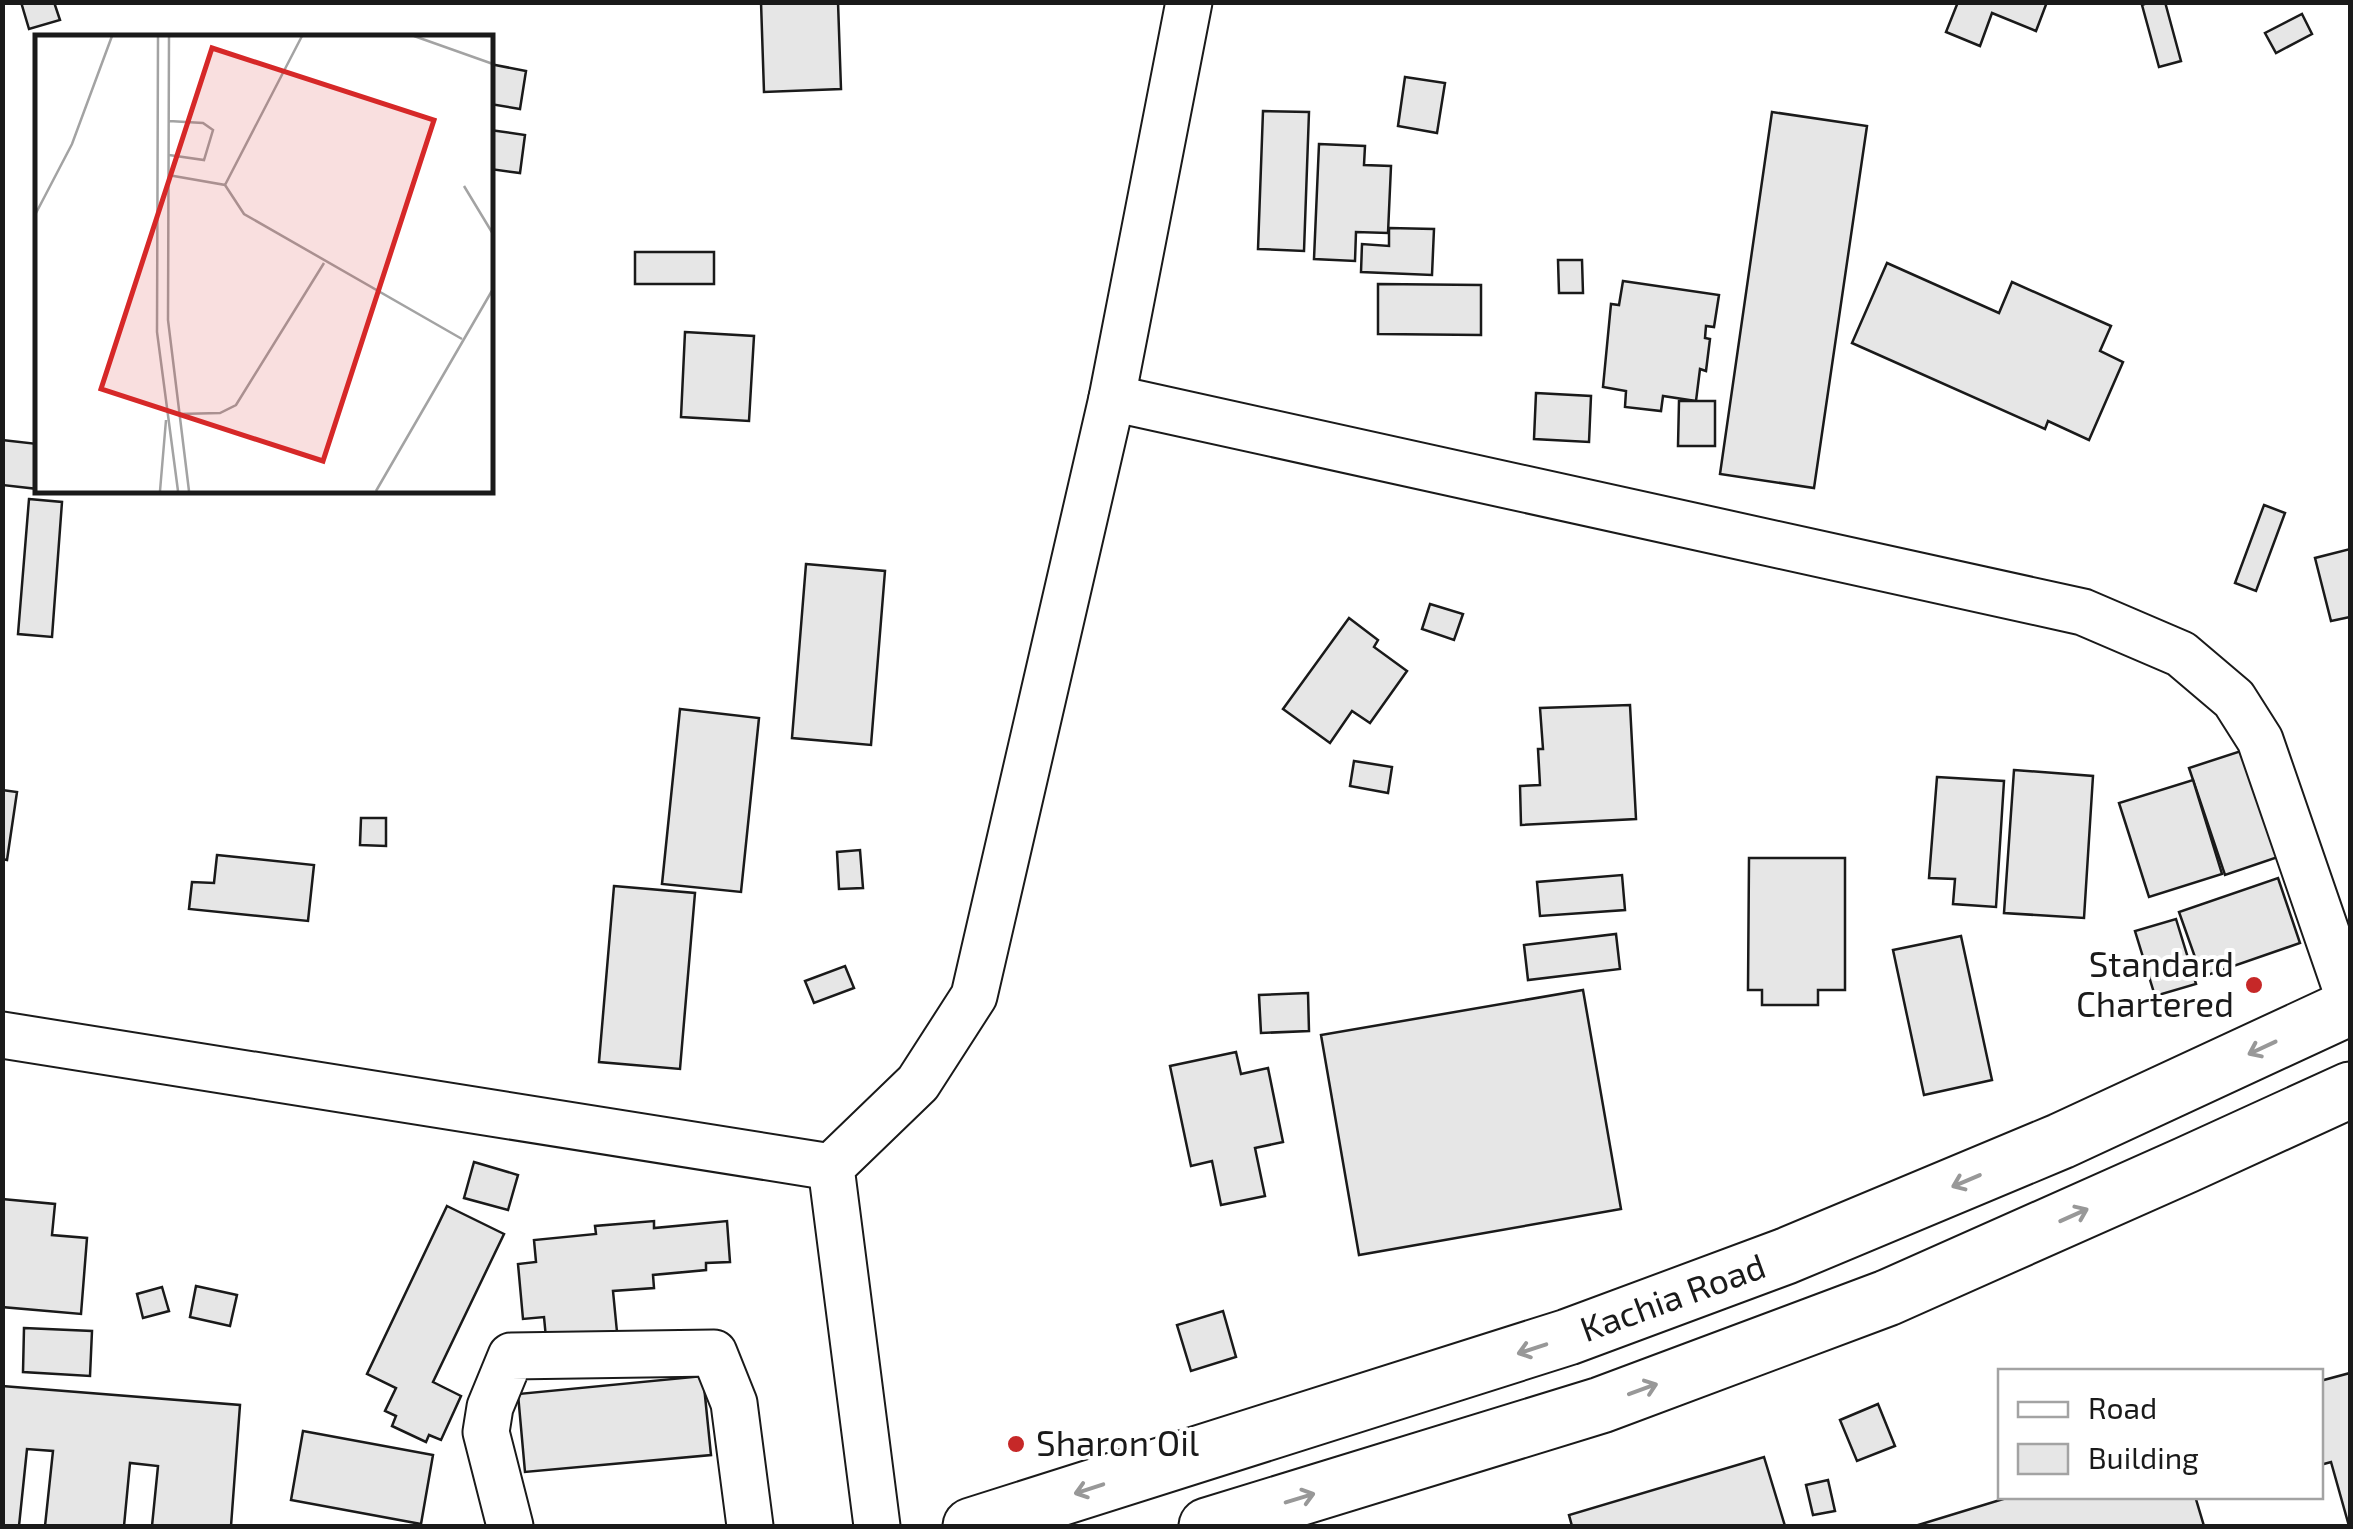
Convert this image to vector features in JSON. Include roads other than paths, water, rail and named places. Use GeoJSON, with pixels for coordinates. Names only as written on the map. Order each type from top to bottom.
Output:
{"type":"FeatureCollection","features":[{"type":"Feature","properties":{"kind":"main road","name":"Kachia Road"},"geometry":{"type":"LineString","coordinates":[[971,1526],[1568,1337],[1786,1256],[2061,1141],[2350,1004]]}},
{"type":"Feature","properties":{"kind":"main road"},"geometry":{"type":"LineString","coordinates":[[1207,1526],[1601,1404],[1887,1298],[2350,1090]]}},
{"type":"Feature","properties":{"kind":"street"},"geometry":{"type":"LineString","coordinates":[[831,1168],[918,1083],[974,996],[1112,398],[1189,2]]}},
{"type":"Feature","properties":{"kind":"street"},"geometry":{"type":"LineString","coordinates":[[1112,398],[2083,612],[2181,654],[2234,699],[2260,740],[2350,1004]]}},
{"type":"Feature","properties":{"kind":"street"},"geometry":{"type":"LineString","coordinates":[[2,1035],[831,1168]]}},
{"type":"Feature","properties":{"kind":"street"},"geometry":{"type":"LineString","coordinates":[[831,1168],[877,1526]]}},
{"type":"Feature","properties":{"kind":"street"},"geometry":{"type":"LineString","coordinates":[[510,1526],[486,1432],[490,1407],[511,1356],[714,1353],[734,1404],[750,1526]]}},
{"type":"Feature","properties":{"kind":"place","name":"Standard Chartered"},"geometry":{"type":"Point","coordinates":[2254,985]}},
{"type":"Feature","properties":{"kind":"place","name":"Sharon Oil"},"geometry":{"type":"Point","coordinates":[1016,1444]}}]}
